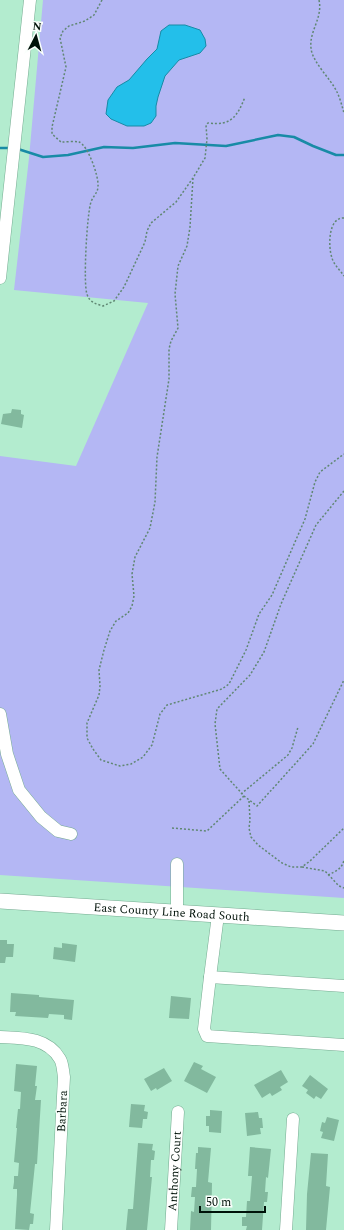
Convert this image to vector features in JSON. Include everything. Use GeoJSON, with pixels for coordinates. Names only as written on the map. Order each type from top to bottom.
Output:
{"type":"FeatureCollection","features":[{"type":"Feature","properties":{"kind":"main road","name":"East County Line Road South"},"geometry":{"type":"LineString","coordinates":[[0,901],[344,923]]}},
{"type":"Feature","properties":{"kind":"street"},"geometry":{"type":"LineString","coordinates":[[0,278],[30,0]]}},
{"type":"Feature","properties":{"kind":"street"},"geometry":{"type":"LineString","coordinates":[[0,714],[7,754],[19,790],[41,817],[58,831],[71,834]]}},
{"type":"Feature","properties":{"kind":"street"},"geometry":{"type":"LineString","coordinates":[[177,864],[177,912]]}},
{"type":"Feature","properties":{"kind":"street"},"geometry":{"type":"LineString","coordinates":[[218,915],[204,1029],[207,1036],[344,1045]]}},
{"type":"Feature","properties":{"kind":"street"},"geometry":{"type":"LineString","coordinates":[[210,977],[344,986]]}},
{"type":"Feature","properties":{"kind":"street","name":"Barbara"},"geometry":{"type":"LineString","coordinates":[[0,1037],[33,1039],[50,1047],[60,1060],[64,1077],[56,1230]]}},
{"type":"Feature","properties":{"kind":"street","name":"Anthony Court"},"geometry":{"type":"LineString","coordinates":[[171,1230],[178,1112]]}},
{"type":"Feature","properties":{"kind":"street"},"geometry":{"type":"LineString","coordinates":[[286,1230],[293,1119]]}},
{"type":"Feature","properties":{"kind":"path"},"geometry":{"type":"LineString","coordinates":[[102,0],[94,15],[85,21],[69,26],[63,31],[60,38],[66,67],[52,127],[52,134],[60,142],[79,142],[83,144],[92,161],[97,175],[99,185],[91,202],[85,287],[87,295],[92,302],[103,306],[114,301],[124,287],[145,242],[147,231],[151,223],[176,202],[193,178],[204,158],[206,149],[206,125],[208,123],[227,122],[233,119],[245,97]]}},
{"type":"Feature","properties":{"kind":"path"},"geometry":{"type":"LineString","coordinates":[[319,0],[320,5],[318,19],[310,46],[312,56],[337,92],[344,113]]}},
{"type":"Feature","properties":{"kind":"path"},"geometry":{"type":"LineString","coordinates":[[193,178],[190,228],[187,246],[178,266],[175,294],[178,328],[171,341],[169,349],[169,379],[157,457],[155,502],[150,528],[135,557],[132,574],[134,596],[132,606],[128,613],[116,621],[110,631],[99,670],[99,695],[87,723],[87,738],[100,760],[120,766],[131,764],[143,757],[152,745],[160,714],[167,705],[222,689],[229,684],[246,650],[259,614],[272,595],[305,519],[315,482],[320,472],[344,454]]}},
{"type":"Feature","properties":{"kind":"path"},"geometry":{"type":"LineString","coordinates":[[344,218],[335,220],[333,224],[330,251],[334,262],[344,276]]}},
{"type":"Feature","properties":{"kind":"path"},"geometry":{"type":"LineString","coordinates":[[344,491],[316,525],[281,604],[264,652],[250,675],[218,709],[214,724],[220,769],[241,794],[249,801],[256,806],[313,744],[344,680]]}},
{"type":"Feature","properties":{"kind":"path"},"geometry":{"type":"LineString","coordinates":[[241,794],[288,755],[292,748],[298,727]]}},
{"type":"Feature","properties":{"kind":"path"},"geometry":{"type":"LineString","coordinates":[[172,828],[207,832],[244,796]]}},
{"type":"Feature","properties":{"kind":"path"},"geometry":{"type":"LineString","coordinates":[[249,801],[249,828],[251,837],[258,845],[291,867],[302,867],[325,871],[339,886],[344,888]]}},
{"type":"Feature","properties":{"kind":"path"},"geometry":{"type":"LineString","coordinates":[[302,867],[344,828]]}},
{"type":"Feature","properties":{"kind":"path"},"geometry":{"type":"LineString","coordinates":[[328,875],[338,870],[343,864],[344,860]]}},
{"type":"Feature","properties":{"kind":"shaded area"},"geometry":{"type":"Polygon","coordinates":[[[43,0],[344,0],[344,898],[0,875],[0,456],[76,466],[148,303],[14,290],[29,158],[43,0]]]}},
{"type":"Feature","properties":{"kind":"shaded area"},"geometry":{"type":"Polygon","coordinates":[[[169,25],[185,25],[200,30],[205,39],[206,46],[200,53],[179,60],[165,76],[158,97],[156,116],[151,123],[144,126],[127,126],[111,119],[106,114],[108,100],[117,87],[129,80],[157,49],[161,31],[169,25]]]}},
{"type":"Feature","properties":{"kind":"building"},"geometry":{"type":"Polygon","coordinates":[[[12,409],[21,410],[21,414],[24,415],[22,428],[1,424],[3,414],[11,413],[12,409]]]}},
{"type":"Feature","properties":{"kind":"building"},"geometry":{"type":"Polygon","coordinates":[[[0,940],[7,940],[7,944],[14,944],[13,957],[6,957],[5,963],[0,963],[0,940]]]}},
{"type":"Feature","properties":{"kind":"building"},"geometry":{"type":"Polygon","coordinates":[[[62,943],[77,945],[75,962],[53,959],[54,947],[62,948],[62,943]]]}},
{"type":"Feature","properties":{"kind":"building"},"geometry":{"type":"Polygon","coordinates":[[[11,993],[74,1000],[72,1020],[64,1019],[64,1015],[49,1014],[48,1018],[15,1016],[16,1012],[10,1012],[11,993]]]}},
{"type":"Feature","properties":{"kind":"building"},"geometry":{"type":"Polygon","coordinates":[[[171,996],[191,998],[189,1019],[169,1018],[171,996]]]}},
{"type":"Feature","properties":{"kind":"building"},"geometry":{"type":"Polygon","coordinates":[[[194,1062],[203,1066],[201,1069],[216,1077],[207,1093],[184,1081],[194,1062]]]}},
{"type":"Feature","properties":{"kind":"building"},"geometry":{"type":"Polygon","coordinates":[[[16,1064],[37,1066],[35,1100],[41,1100],[37,1164],[35,1164],[30,1213],[34,1214],[33,1224],[30,1224],[29,1230],[15,1229],[17,1189],[13,1189],[14,1176],[18,1176],[19,1163],[14,1162],[16,1128],[18,1109],[20,1109],[21,1092],[14,1091],[16,1064]]]}},
{"type":"Feature","properties":{"kind":"building"},"geometry":{"type":"Polygon","coordinates":[[[164,1068],[172,1081],[157,1090],[156,1088],[151,1091],[144,1079],[164,1068]]]}},
{"type":"Feature","properties":{"kind":"building"},"geometry":{"type":"Polygon","coordinates":[[[281,1070],[288,1082],[280,1087],[282,1090],[272,1096],[270,1093],[262,1098],[254,1085],[281,1070]]]}},
{"type":"Feature","properties":{"kind":"building"},"geometry":{"type":"Polygon","coordinates":[[[310,1075],[328,1089],[321,1099],[316,1096],[314,1099],[306,1093],[308,1090],[302,1086],[310,1075]]]}},
{"type":"Feature","properties":{"kind":"building"},"geometry":{"type":"Polygon","coordinates":[[[131,1104],[145,1105],[144,1111],[148,1112],[147,1119],[143,1119],[142,1128],[129,1127],[131,1104]]]}},
{"type":"Feature","properties":{"kind":"building"},"geometry":{"type":"Polygon","coordinates":[[[210,1110],[222,1111],[221,1133],[209,1132],[209,1126],[206,1126],[206,1116],[210,1116],[210,1110]]]}},
{"type":"Feature","properties":{"kind":"building"},"geometry":{"type":"Polygon","coordinates":[[[258,1112],[259,1118],[262,1118],[263,1128],[260,1128],[261,1134],[247,1136],[245,1113],[258,1112]]]}},
{"type":"Feature","properties":{"kind":"building"},"geometry":{"type":"Polygon","coordinates":[[[327,1117],[339,1120],[334,1141],[321,1138],[323,1132],[320,1131],[322,1122],[325,1123],[327,1117]]]}},
{"type":"Feature","properties":{"kind":"building"},"geometry":{"type":"Polygon","coordinates":[[[138,1143],[153,1144],[152,1150],[155,1151],[154,1160],[151,1160],[150,1177],[152,1177],[147,1230],[126,1230],[128,1209],[133,1209],[138,1143]]]}},
{"type":"Feature","properties":{"kind":"building"},"geometry":{"type":"Polygon","coordinates":[[[198,1147],[211,1148],[208,1182],[212,1183],[211,1230],[190,1230],[191,1211],[194,1212],[195,1197],[191,1197],[192,1187],[196,1187],[197,1169],[195,1169],[198,1147]]]}},
{"type":"Feature","properties":{"kind":"building"},"geometry":{"type":"Polygon","coordinates":[[[250,1147],[271,1149],[268,1178],[266,1177],[265,1192],[268,1192],[267,1202],[264,1202],[262,1230],[246,1230],[247,1226],[242,1226],[242,1217],[246,1217],[247,1201],[250,1201],[252,1176],[248,1176],[250,1147]]]}},
{"type":"Feature","properties":{"kind":"building"},"geometry":{"type":"Polygon","coordinates":[[[311,1153],[328,1154],[326,1186],[330,1187],[326,1230],[306,1230],[307,1194],[311,1153]]]}},
{"type":"Feature","properties":{"kind":"waterway"},"geometry":{"type":"LineString","coordinates":[[18,149],[43,157],[68,155],[104,147],[133,148],[175,143],[226,146],[278,135],[294,137],[336,155],[344,155]]}},
{"type":"Feature","properties":{"kind":"waterway"},"geometry":{"type":"LineString","coordinates":[[0,148],[11,148]]}}]}
